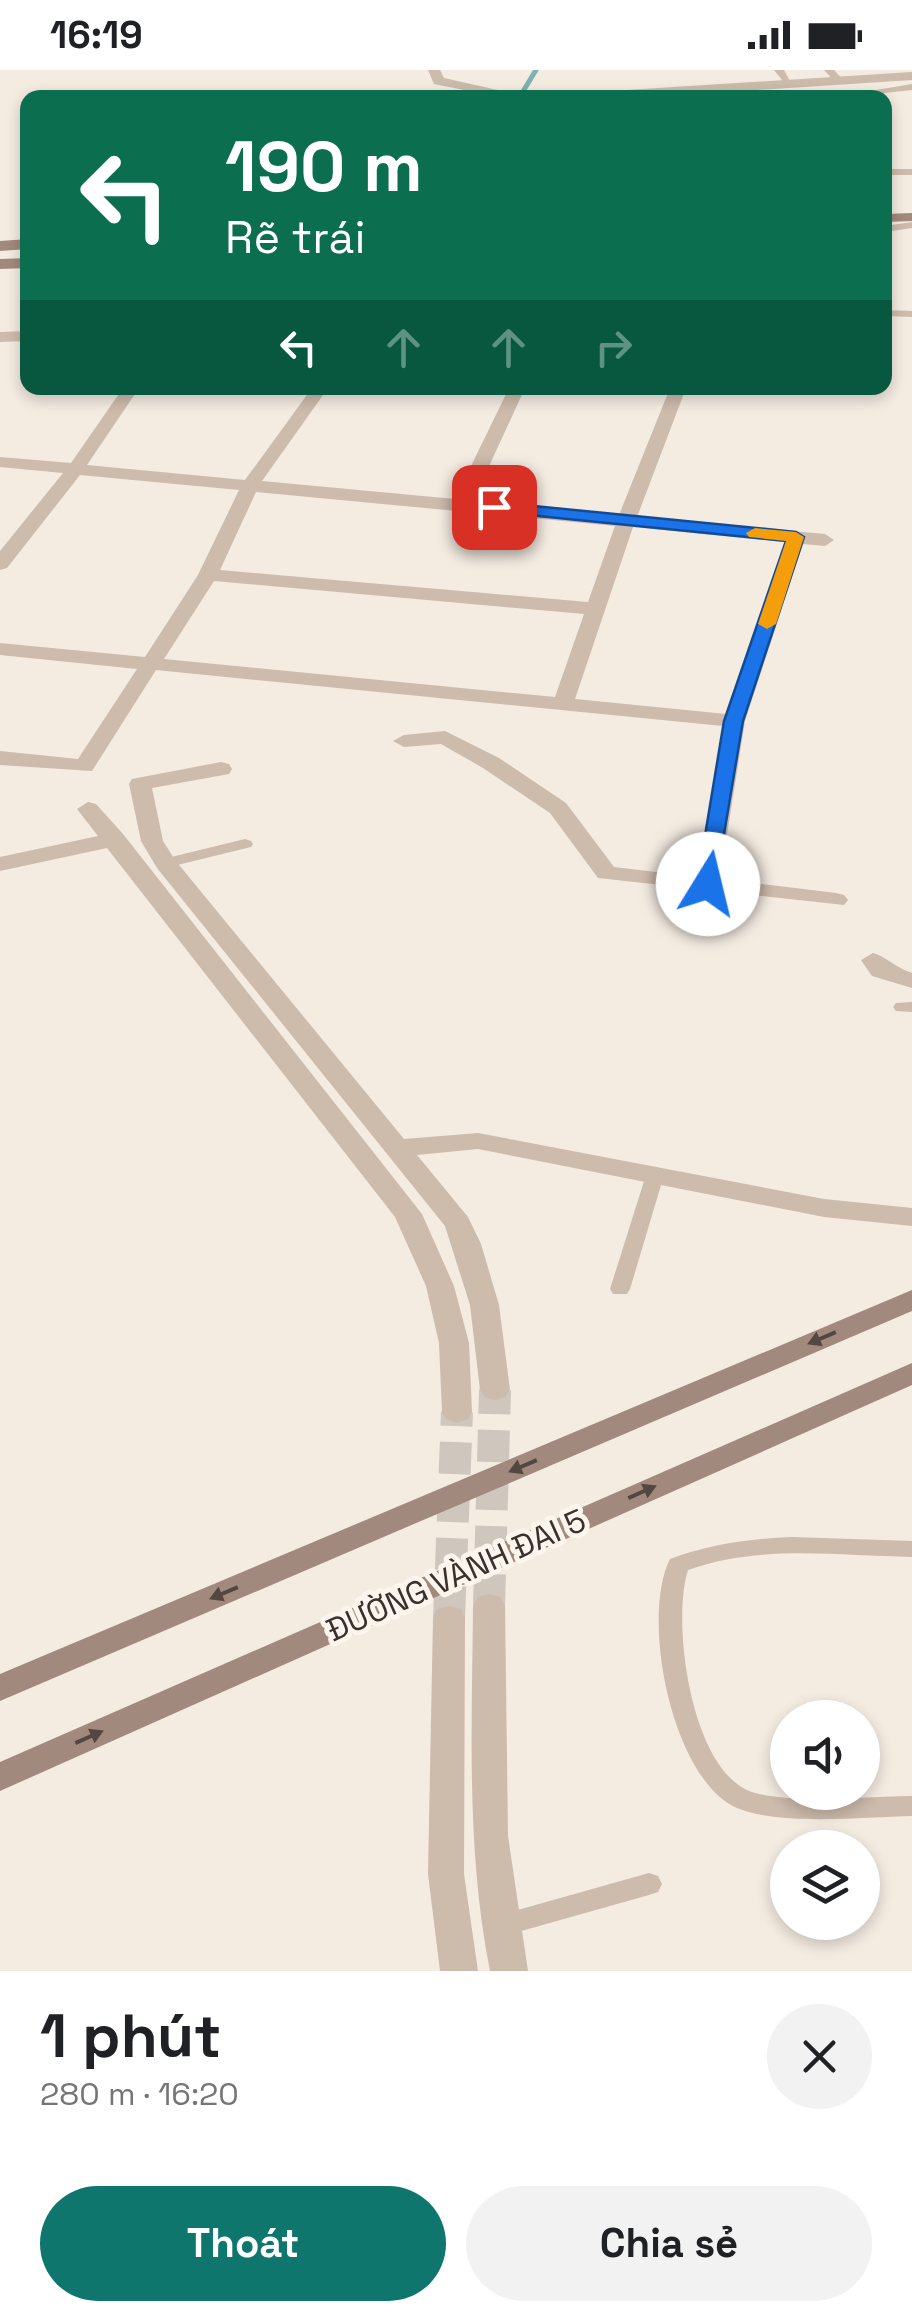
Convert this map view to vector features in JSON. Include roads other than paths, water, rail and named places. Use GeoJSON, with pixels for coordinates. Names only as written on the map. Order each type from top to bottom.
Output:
{"type":"FeatureCollection","features":[{"type":"Feature","properties":{"kind":"main road"},"geometry":{"type":"LineString","coordinates":[[0,1688],[912,1300]]}},
{"type":"Feature","properties":{"kind":"main road","name":"ĐƯỜNG VÀNH ĐAI 5"},"geometry":{"type":"LineString","coordinates":[[0,1777],[912,1373]]}},
{"type":"Feature","properties":{"kind":"street"},"geometry":{"type":"LineString","coordinates":[[434,70],[440,80],[488,90]]}},
{"type":"Feature","properties":{"kind":"street"},"geometry":{"type":"LineString","coordinates":[[703,90],[834,75],[912,76]]}},
{"type":"Feature","properties":{"kind":"street"},"geometry":{"type":"LineString","coordinates":[[2,560],[75,470],[126,395]]}},
{"type":"Feature","properties":{"kind":"street"},"geometry":{"type":"LineString","coordinates":[[0,758],[84,766],[208,574],[251,484],[315,395]]}},
{"type":"Feature","properties":{"kind":"street"},"geometry":{"type":"LineString","coordinates":[[462,504],[514,395]]}},
{"type":"Feature","properties":{"kind":"street"},"geometry":{"type":"LineString","coordinates":[[563,706],[626,521],[675,395]]}},
{"type":"Feature","properties":{"kind":"street"},"geometry":{"type":"LineString","coordinates":[[0,462],[825,540]]}},
{"type":"Feature","properties":{"kind":"street"},"geometry":{"type":"LineString","coordinates":[[708,884],[734,721],[796,537]]}},
{"type":"Feature","properties":{"kind":"street"},"geometry":{"type":"LineString","coordinates":[[208,574],[598,609]]}},
{"type":"Feature","properties":{"kind":"street"},"geometry":{"type":"LineString","coordinates":[[0,649],[734,721]]}},
{"type":"Feature","properties":{"kind":"street"},"geometry":{"type":"LineString","coordinates":[[404,741],[445,736],[505,772],[558,808],[606,873],[836,900]]}},
{"type":"Feature","properties":{"kind":"street"},"geometry":{"type":"LineString","coordinates":[[221,769],[140,784],[152,840],[165,862],[458,1223],[477,1266],[490,1321],[496,1390]]}},
{"type":"Feature","properties":{"kind":"street"},"geometry":{"type":"LineString","coordinates":[[88,809],[408,1214],[440,1286],[454,1343],[458,1412]]}},
{"type":"Feature","properties":{"kind":"street"},"geometry":{"type":"LineString","coordinates":[[0,864],[115,839]]}},
{"type":"Feature","properties":{"kind":"street"},"geometry":{"type":"LineString","coordinates":[[873,960],[881,970],[912,981]]}},
{"type":"Feature","properties":{"kind":"street"},"geometry":{"type":"LineString","coordinates":[[398,1148],[478,1141],[824,1208],[912,1217]]}},
{"type":"Feature","properties":{"kind":"street"},"geometry":{"type":"LineString","coordinates":[[490,1606],[491,1862],[509,1971]]}},
{"type":"Feature","properties":{"kind":"street"},"geometry":{"type":"LineString","coordinates":[[448,1618],[446,1874],[459,1971]]}},
{"type":"Feature","properties":{"kind":"lane"},"geometry":{"type":"LineString","coordinates":[[779,70],[789,83]]}},
{"type":"Feature","properties":{"kind":"lane"},"geometry":{"type":"LineString","coordinates":[[884,90],[912,87]]}},
{"type":"Feature","properties":{"kind":"lane"},"geometry":{"type":"LineString","coordinates":[[165,862],[245,844]]}},
{"type":"Feature","properties":{"kind":"lane"},"geometry":{"type":"LineString","coordinates":[[620,1289],[655,1175]]}},
{"type":"Feature","properties":{"kind":"lane"},"geometry":{"type":"LineString","coordinates":[[912,1549],[758,1548],[704,1552],[678,1565],[670,1596],[676,1678],[692,1736],[719,1783],[742,1800],[819,1806],[912,1806]]}},
{"type":"Feature","properties":{"kind":"lane"},"geometry":{"type":"LineString","coordinates":[[499,1926],[649,1884]]}},
{"type":"Feature","properties":{"kind":"waterway"},"geometry":{"type":"LineString","coordinates":[[524,90],[536,70]]}},
{"type":"Feature","properties":{"kind":"tunnel"},"geometry":{"type":"LineString","coordinates":[[489,1606],[495,1390]]}},
{"type":"Feature","properties":{"kind":"tunnel"},"geometry":{"type":"LineString","coordinates":[[449,1618],[457,1412]]}}]}
